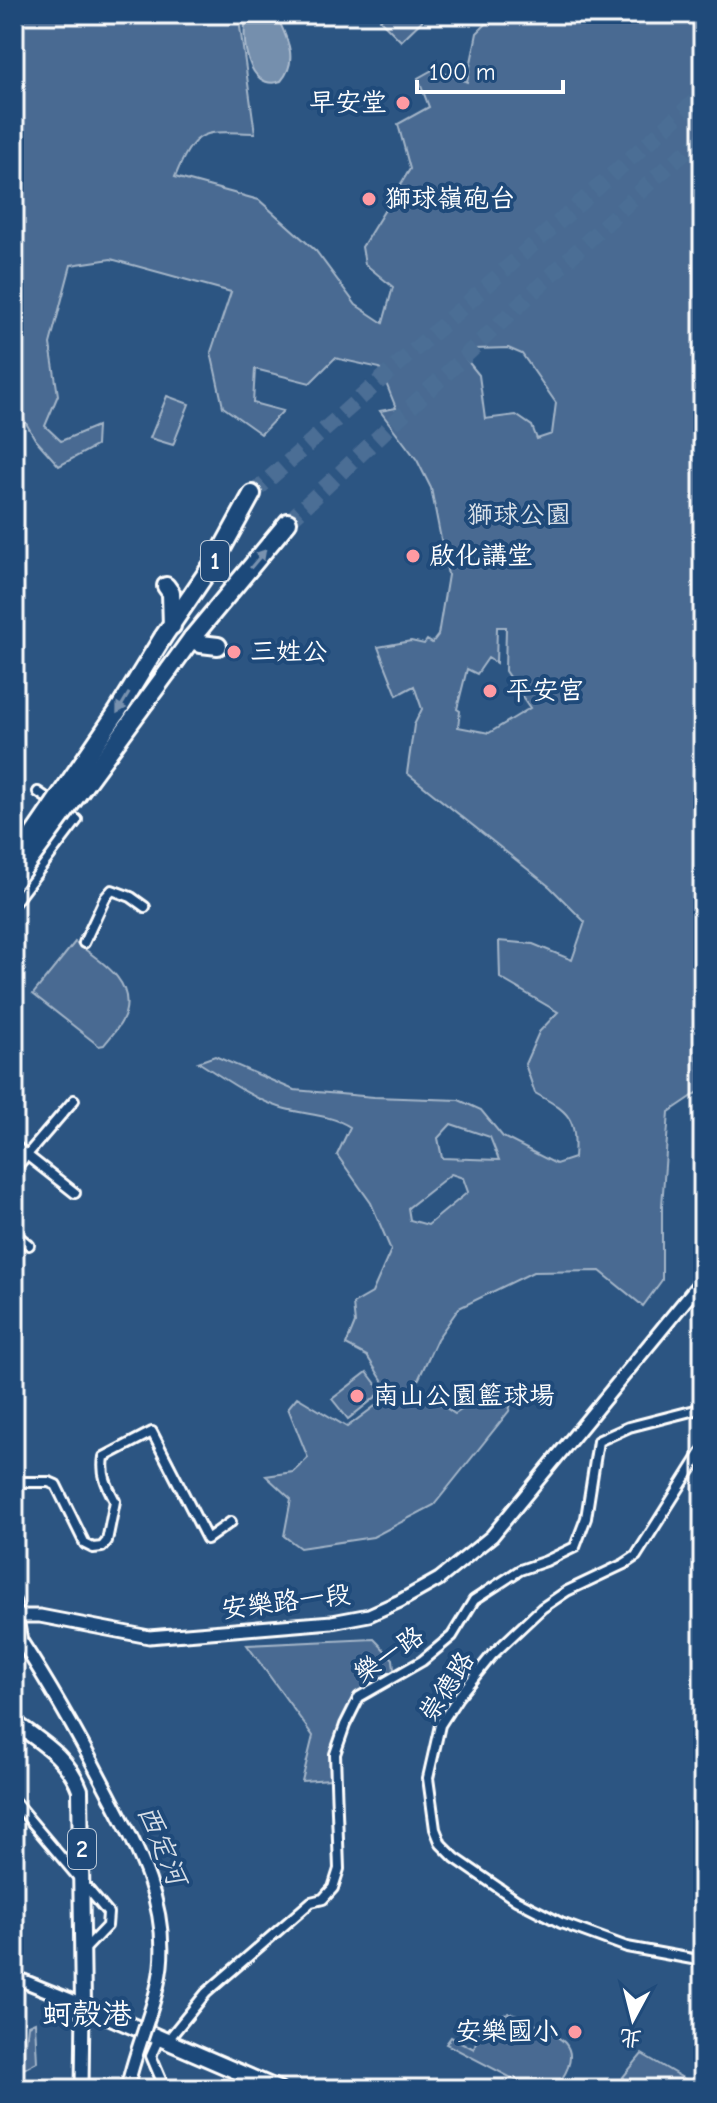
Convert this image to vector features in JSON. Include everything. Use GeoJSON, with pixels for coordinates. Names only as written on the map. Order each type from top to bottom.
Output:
{"type":"FeatureCollection","features":[{"type":"Feature","properties":{"kind":"highway","name":"1"},"geometry":{"type":"LineString","coordinates":[[172,625],[218,556],[252,494]]}},
{"type":"Feature","properties":{"kind":"highway","name":"1"},"geometry":{"type":"LineString","coordinates":[[196,633],[288,522]]}},
{"type":"Feature","properties":{"kind":"highway"},"geometry":{"type":"LineString","coordinates":[[14,863],[172,625],[171,593],[166,586]]}},
{"type":"Feature","properties":{"kind":"highway"},"geometry":{"type":"LineString","coordinates":[[172,625],[196,633],[201,644],[218,646]]}},
{"type":"Feature","properties":{"kind":"highway"},"geometry":{"type":"LineString","coordinates":[[14,881],[196,633]]}},
{"type":"Feature","properties":{"kind":"main road","name":"2"},"geometry":{"type":"LineString","coordinates":[[14,1722],[57,1753],[75,1777],[82,1800],[83,2005]]}},
{"type":"Feature","properties":{"kind":"main road"},"geometry":{"type":"LineString","coordinates":[[83,2005],[278,2089]]}},
{"type":"Feature","properties":{"kind":"street"},"geometry":{"type":"LineString","coordinates":[[14,903],[77,820],[38,792]]}},
{"type":"Feature","properties":{"kind":"street"},"geometry":{"type":"LineString","coordinates":[[14,848],[53,802]]}},
{"type":"Feature","properties":{"kind":"street"},"geometry":{"type":"LineString","coordinates":[[14,832],[24,836],[47,856]]}},
{"type":"Feature","properties":{"kind":"street"},"geometry":{"type":"LineString","coordinates":[[84,943],[105,898],[112,890],[131,897],[145,907]]}},
{"type":"Feature","properties":{"kind":"street"},"geometry":{"type":"LineString","coordinates":[[14,1170],[74,1100]]}},
{"type":"Feature","properties":{"kind":"street"},"geometry":{"type":"LineString","coordinates":[[14,1145],[75,1193]]}},
{"type":"Feature","properties":{"kind":"street"},"geometry":{"type":"LineString","coordinates":[[700,1222],[703,1199]]}},
{"type":"Feature","properties":{"kind":"street"},"geometry":{"type":"LineString","coordinates":[[14,1233],[29,1245]]}},
{"type":"Feature","properties":{"kind":"street","name":"安樂路一段"},"geometry":{"type":"LineString","coordinates":[[16,1617],[40,1616],[149,1637],[332,1622],[369,1615],[400,1601],[439,1579],[492,1536],[703,1279]]}},
{"type":"Feature","properties":{"kind":"street"},"geometry":{"type":"LineString","coordinates":[[580,1430],[598,1441],[629,1427],[703,1408]]}},
{"type":"Feature","properties":{"kind":"street"},"geometry":{"type":"LineString","coordinates":[[14,1482],[49,1482],[56,1485],[85,1544],[93,1548],[102,1547],[107,1541],[115,1501],[104,1481],[104,1457],[152,1432],[207,1539],[231,1522]]}},
{"type":"Feature","properties":{"kind":"street","name":"樂一路"},"geometry":{"type":"LineString","coordinates":[[153,2035],[311,1902],[323,1899],[333,1888],[339,1869],[335,1754],[359,1697],[422,1661],[452,1636],[474,1600],[520,1570],[575,1547],[586,1518],[598,1441]]}},
{"type":"Feature","properties":{"kind":"street","name":"崇德路"},"geometry":{"type":"LineString","coordinates":[[703,1450],[636,1556],[567,1591],[542,1608],[515,1631],[475,1675],[440,1725],[428,1778],[435,1829],[441,1844],[455,1858],[516,1900],[561,1923],[627,1947],[703,1961]]}},
{"type":"Feature","properties":{"kind":"street"},"geometry":{"type":"LineString","coordinates":[[14,1602],[21,1641],[66,1712],[131,1837],[157,1902],[161,1970],[127,2089]]}},
{"type":"Feature","properties":{"kind":"street"},"geometry":{"type":"LineString","coordinates":[[14,1801],[108,1913],[107,1926],[84,1950]]}},
{"type":"Feature","properties":{"kind":"street"},"geometry":{"type":"LineString","coordinates":[[14,1977],[83,2005],[82,2089]]}},
{"type":"Feature","properties":{"kind":"street"},"geometry":{"type":"LineString","coordinates":[[153,2035],[151,2056],[165,2089]]}},
{"type":"Feature","properties":{"kind":"green space","name":"獅球公園"},"geometry":{"type":"Polygon","coordinates":[[[14,14],[244,14],[240,27],[255,133],[213,133],[196,140],[175,177],[259,200],[316,251],[356,305],[383,323],[393,287],[365,264],[362,247],[410,169],[398,124],[429,107],[418,78],[434,69],[467,82],[477,33],[496,14],[703,14],[703,104],[696,110],[703,118],[703,673],[697,699],[703,701],[703,1054],[697,1056],[703,1089],[669,1112],[662,1206],[662,1280],[643,1306],[600,1271],[533,1272],[459,1308],[437,1339],[415,1387],[455,1414],[482,1396],[513,1395],[509,1411],[434,1505],[373,1537],[300,1548],[284,1536],[291,1499],[266,1476],[293,1472],[308,1458],[288,1408],[297,1397],[347,1427],[391,1394],[367,1356],[346,1345],[355,1323],[353,1304],[372,1293],[391,1250],[371,1203],[337,1155],[350,1127],[271,1104],[238,1088],[198,1062],[215,1056],[294,1090],[459,1100],[481,1110],[503,1137],[556,1164],[574,1158],[572,1124],[556,1105],[535,1093],[525,1064],[539,1032],[558,1012],[500,978],[499,941],[533,944],[572,960],[585,922],[550,887],[407,773],[414,725],[422,709],[414,686],[397,695],[378,647],[411,641],[424,644],[427,640],[432,643],[438,635],[448,575],[431,488],[417,460],[380,411],[396,408],[380,368],[335,358],[310,383],[255,369],[253,403],[283,411],[261,434],[223,407],[211,352],[231,292],[111,259],[71,265],[50,344],[58,395],[45,426],[61,441],[97,426],[96,446],[59,466],[35,439],[14,402],[14,14]],[[508,348],[475,349],[466,359],[479,375],[485,419],[516,415],[532,426],[537,439],[552,434],[556,403],[522,354],[508,348]],[[497,627],[496,663],[488,658],[477,674],[467,669],[457,709],[460,711],[458,727],[489,733],[530,708],[505,671],[506,627],[497,627]],[[451,1124],[438,1138],[442,1158],[499,1160],[490,1137],[451,1124]],[[451,1174],[408,1208],[410,1220],[428,1225],[468,1192],[463,1178],[451,1174]]]}},
{"type":"Feature","properties":{"kind":"green space"},"geometry":{"type":"Polygon","coordinates":[[[386,14],[429,14],[401,41],[380,20],[386,14]]]}},
{"type":"Feature","properties":{"kind":"green space"},"geometry":{"type":"Polygon","coordinates":[[[167,396],[189,404],[173,445],[150,438],[167,396]]]}},
{"type":"Feature","properties":{"kind":"green space"},"geometry":{"type":"Polygon","coordinates":[[[75,942],[104,963],[125,991],[127,1002],[124,1018],[104,1045],[99,1046],[33,994],[75,942]]]}},
{"type":"Feature","properties":{"kind":"green space","name":"南山公園籃球場"},"geometry":{"type":"Polygon","coordinates":[[[367,1372],[382,1392],[348,1419],[332,1399],[367,1372]]]}},
{"type":"Feature","properties":{"kind":"green space"},"geometry":{"type":"Polygon","coordinates":[[[374,1639],[393,1659],[394,1670],[354,1697],[333,1753],[331,1779],[302,1781],[313,1736],[247,1645],[374,1639]]]}},
{"type":"Feature","properties":{"kind":"green space"},"geometry":{"type":"Polygon","coordinates":[[[509,2013],[524,2018],[565,2043],[570,2061],[562,2079],[553,2088],[533,2089],[446,2044],[451,2037],[474,2049],[485,2024],[509,2013]]]}},
{"type":"Feature","properties":{"kind":"green space"},"geometry":{"type":"Polygon","coordinates":[[[35,2022],[37,2062],[14,2074],[14,2052],[26,2043],[28,2025],[35,2022]]]}},
{"type":"Feature","properties":{"kind":"green space"},"geometry":{"type":"Polygon","coordinates":[[[642,2054],[698,2087],[697,2089],[613,2089],[642,2054]]]}},
{"type":"Feature","properties":{"kind":"shaded area"},"geometry":{"type":"Polygon","coordinates":[[[247,14],[276,14],[290,56],[287,73],[281,81],[260,79],[253,71],[246,48],[247,14]]]}},
{"type":"Feature","properties":{"kind":"tunnel"},"geometry":{"type":"LineString","coordinates":[[252,494],[703,94]]}},
{"type":"Feature","properties":{"kind":"tunnel"},"geometry":{"type":"LineString","coordinates":[[288,522],[657,176],[703,138]]}},
{"type":"Feature","properties":{"kind":"place","name":"早安堂"},"geometry":{"type":"Point","coordinates":[403,103]}},
{"type":"Feature","properties":{"kind":"place","name":"獅球嶺砲台"},"geometry":{"type":"Point","coordinates":[369,199]}},
{"type":"Feature","properties":{"kind":"place","name":"啟化講堂"},"geometry":{"type":"Point","coordinates":[413,556]}},
{"type":"Feature","properties":{"kind":"place","name":"三姓公"},"geometry":{"type":"Point","coordinates":[234,652]}},
{"type":"Feature","properties":{"kind":"place","name":"平安宮"},"geometry":{"type":"Point","coordinates":[490,691]}},
{"type":"Feature","properties":{"kind":"place","name":"南山公園籃球場"},"geometry":{"type":"Point","coordinates":[357,1396]}},
{"type":"Feature","properties":{"kind":"place","name":"安樂國小"},"geometry":{"type":"Point","coordinates":[575,2032]}},
{"type":"Feature","properties":{"kind":"district","name":"蚵殼港"},"geometry":{"type":"Point","coordinates":[87,2014]}},
{"type":"Feature","properties":{"kind":"water label","name":"西定河"},"geometry":{"type":"Point","coordinates":[162,1845]}}]}
